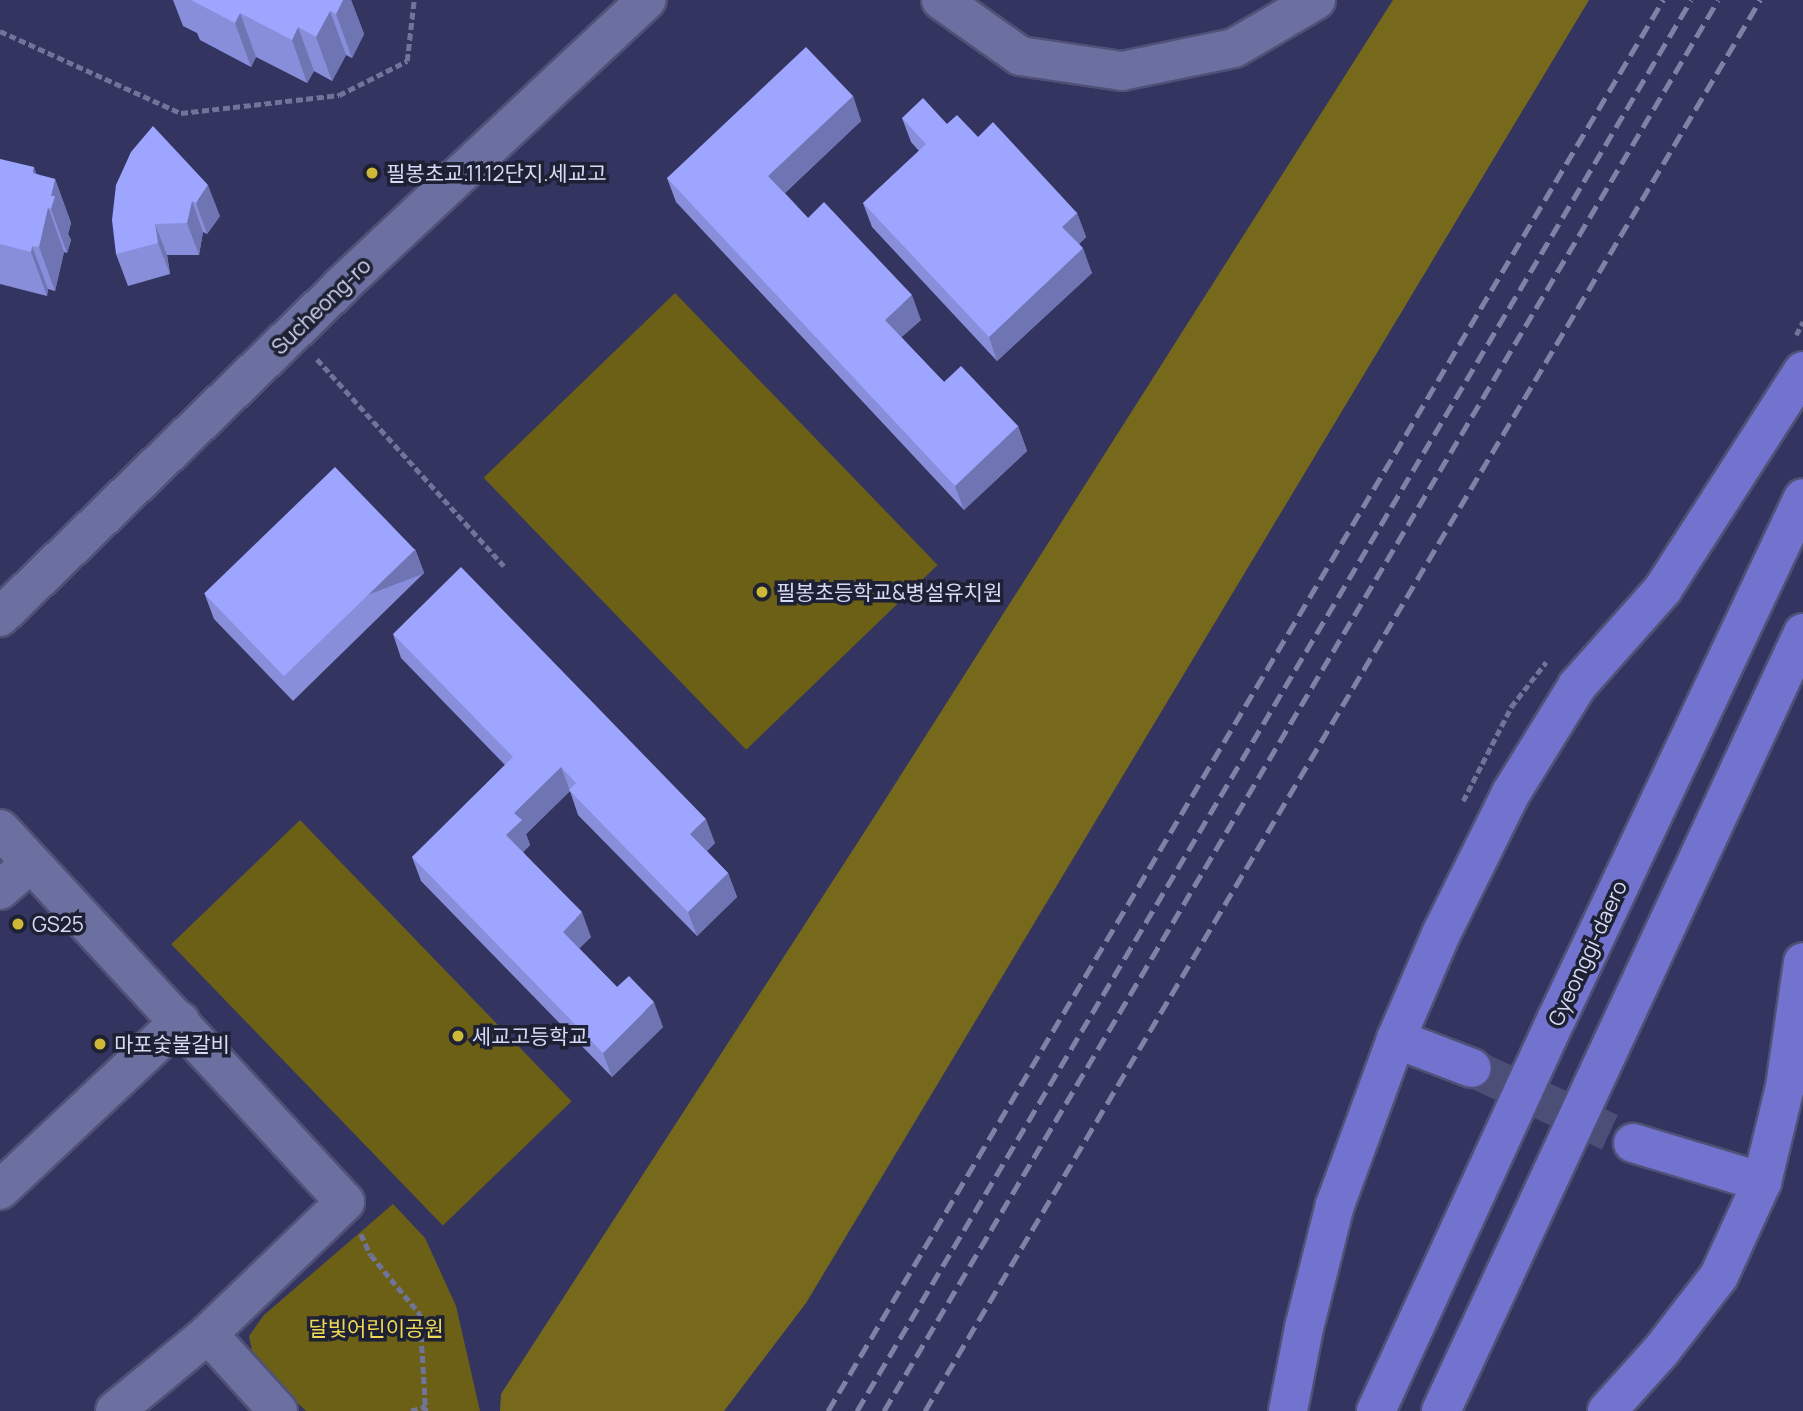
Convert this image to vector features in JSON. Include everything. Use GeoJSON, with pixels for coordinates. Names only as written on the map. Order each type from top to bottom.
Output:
{"type":"FeatureCollection","features":[{"type":"Feature","properties":{"kind":"main road"},"geometry":{"type":"LineString","coordinates":[[1288,1411],[1304,1328],[1335,1205],[1396,1039],[1441,934],[1511,793],[1577,685],[1663,589],[1803,371]]}},
{"type":"Feature","properties":{"kind":"main road","name":"Gyeonggi-daero"},"geometry":{"type":"LineString","coordinates":[[1376,1411],[1557,1018],[1803,498]]}},
{"type":"Feature","properties":{"kind":"main road"},"geometry":{"type":"LineString","coordinates":[[1441,1411],[1803,633]]}},
{"type":"Feature","properties":{"kind":"main road"},"geometry":{"type":"LineString","coordinates":[[1607,1411],[1661,1352],[1719,1276],[1762,1182],[1785,1087],[1800,1007],[1803,962]]}},
{"type":"Feature","properties":{"kind":"main road"},"geometry":{"type":"LineString","coordinates":[[1396,1039],[1472,1068]]}},
{"type":"Feature","properties":{"kind":"main road"},"geometry":{"type":"LineString","coordinates":[[1633,1143],[1762,1182]]}},
{"type":"Feature","properties":{"kind":"street","name":"Sucheong-ro"},"geometry":{"type":"LineString","coordinates":[[0,617],[293,333],[647,0]]}},
{"type":"Feature","properties":{"kind":"street"},"geometry":{"type":"LineString","coordinates":[[941,0],[1020,56],[1122,71],[1234,48],[1316,0]]}},
{"type":"Feature","properties":{"kind":"street"},"geometry":{"type":"LineString","coordinates":[[0,829],[345,1202],[208,1334],[115,1411]]}},
{"type":"Feature","properties":{"kind":"street"},"geometry":{"type":"LineString","coordinates":[[0,890],[31,863]]}},
{"type":"Feature","properties":{"kind":"street"},"geometry":{"type":"LineString","coordinates":[[0,1190],[180,1021]]}},
{"type":"Feature","properties":{"kind":"street"},"geometry":{"type":"LineString","coordinates":[[208,1334],[278,1411]]}},
{"type":"Feature","properties":{"kind":"path"},"geometry":{"type":"LineString","coordinates":[[0,31],[181,113],[339,95],[407,61],[414,0]]}},
{"type":"Feature","properties":{"kind":"path"},"geometry":{"type":"LineString","coordinates":[[293,333],[504,566]]}},
{"type":"Feature","properties":{"kind":"path"},"geometry":{"type":"LineString","coordinates":[[345,1202],[371,1255],[420,1314],[426,1409],[411,1411]]}},
{"type":"Feature","properties":{"kind":"green space"},"geometry":{"type":"Polygon","coordinates":[[[675,293],[938,565],[746,750],[484,478],[675,293]]]}},
{"type":"Feature","properties":{"kind":"green space"},"geometry":{"type":"Polygon","coordinates":[[[300,820],[572,1101],[443,1226],[171,944],[300,820]]]}},
{"type":"Feature","properties":{"kind":"green space","name":"달빛어린이공원"},"geometry":{"type":"Polygon","coordinates":[[[393,1204],[425,1238],[456,1306],[480,1411],[306,1411],[254,1361],[249,1336],[264,1315],[393,1204]]]}},
{"type":"Feature","properties":{"kind":"shaded area"},"geometry":{"type":"Polygon","coordinates":[[[1393,0],[1589,0],[806,1303],[724,1411],[500,1411],[501,1394],[878,811],[1393,0]]]}},
{"type":"Feature","properties":{"kind":"building"},"geometry":{"type":"Polygon","coordinates":[[[191,0],[343,0],[336,14],[330,11],[316,37],[298,27],[292,40],[240,13],[235,23],[191,0]]]}},
{"type":"Feature","properties":{"kind":"building"},"geometry":{"type":"Polygon","coordinates":[[[806,47],[853,96],[768,176],[808,218],[824,202],[912,295],[885,320],[944,382],[961,366],[1018,426],[955,486],[667,178],[806,47]]]}},
{"type":"Feature","properties":{"kind":"building"},"geometry":{"type":"Polygon","coordinates":[[[923,98],[947,124],[957,115],[978,137],[993,122],[1077,213],[1062,227],[1083,248],[989,337],[863,203],[926,144],[902,118],[923,98]]]}},
{"type":"Feature","properties":{"kind":"building"},"geometry":{"type":"Polygon","coordinates":[[[153,126],[208,185],[196,203],[192,201],[187,223],[155,224],[158,243],[116,254],[112,220],[116,185],[131,152],[153,126]]]}},
{"type":"Feature","properties":{"kind":"building"},"geometry":{"type":"Polygon","coordinates":[[[0,159],[34,167],[33,173],[55,179],[51,196],[55,196],[51,209],[48,208],[39,247],[32,246],[31,252],[0,244],[0,159]]]}},
{"type":"Feature","properties":{"kind":"building"},"geometry":{"type":"Polygon","coordinates":[[[335,467],[415,550],[284,676],[204,593],[335,467]]]}},
{"type":"Feature","properties":{"kind":"building"},"geometry":{"type":"Polygon","coordinates":[[[461,567],[706,819],[690,834],[728,873],[688,912],[569,790],[576,783],[561,767],[514,813],[522,820],[506,835],[582,912],[563,932],[617,987],[629,976],[654,1002],[603,1053],[412,857],[513,757],[393,634],[461,567]]]}},
{"type":"Feature","properties":{"kind":"tunnel"},"geometry":{"type":"LineString","coordinates":[[1472,1068],[1633,1143]]}},
{"type":"Feature","properties":{"kind":"railway"},"geometry":{"type":"LineString","coordinates":[[828,1411],[1663,0]]}},
{"type":"Feature","properties":{"kind":"railway"},"geometry":{"type":"LineString","coordinates":[[857,1411],[1691,0]]}},
{"type":"Feature","properties":{"kind":"railway"},"geometry":{"type":"LineString","coordinates":[[884,1411],[1718,0]]}},
{"type":"Feature","properties":{"kind":"railway"},"geometry":{"type":"LineString","coordinates":[[925,1411],[1760,0]]}},
{"type":"Feature","properties":{"kind":"place","name":"필봉초교.11.12단지.세교고"},"geometry":{"type":"Point","coordinates":[372,173]}},
{"type":"Feature","properties":{"kind":"place","name":"필봉초등학교&병설유치원"},"geometry":{"type":"Point","coordinates":[762,592]}},
{"type":"Feature","properties":{"kind":"place","name":"GS25"},"geometry":{"type":"Point","coordinates":[18,924]}},
{"type":"Feature","properties":{"kind":"place","name":"세교고등학교"},"geometry":{"type":"Point","coordinates":[458,1036]}},
{"type":"Feature","properties":{"kind":"place","name":"마포숯불갈비"},"geometry":{"type":"Point","coordinates":[100,1044]}}]}
